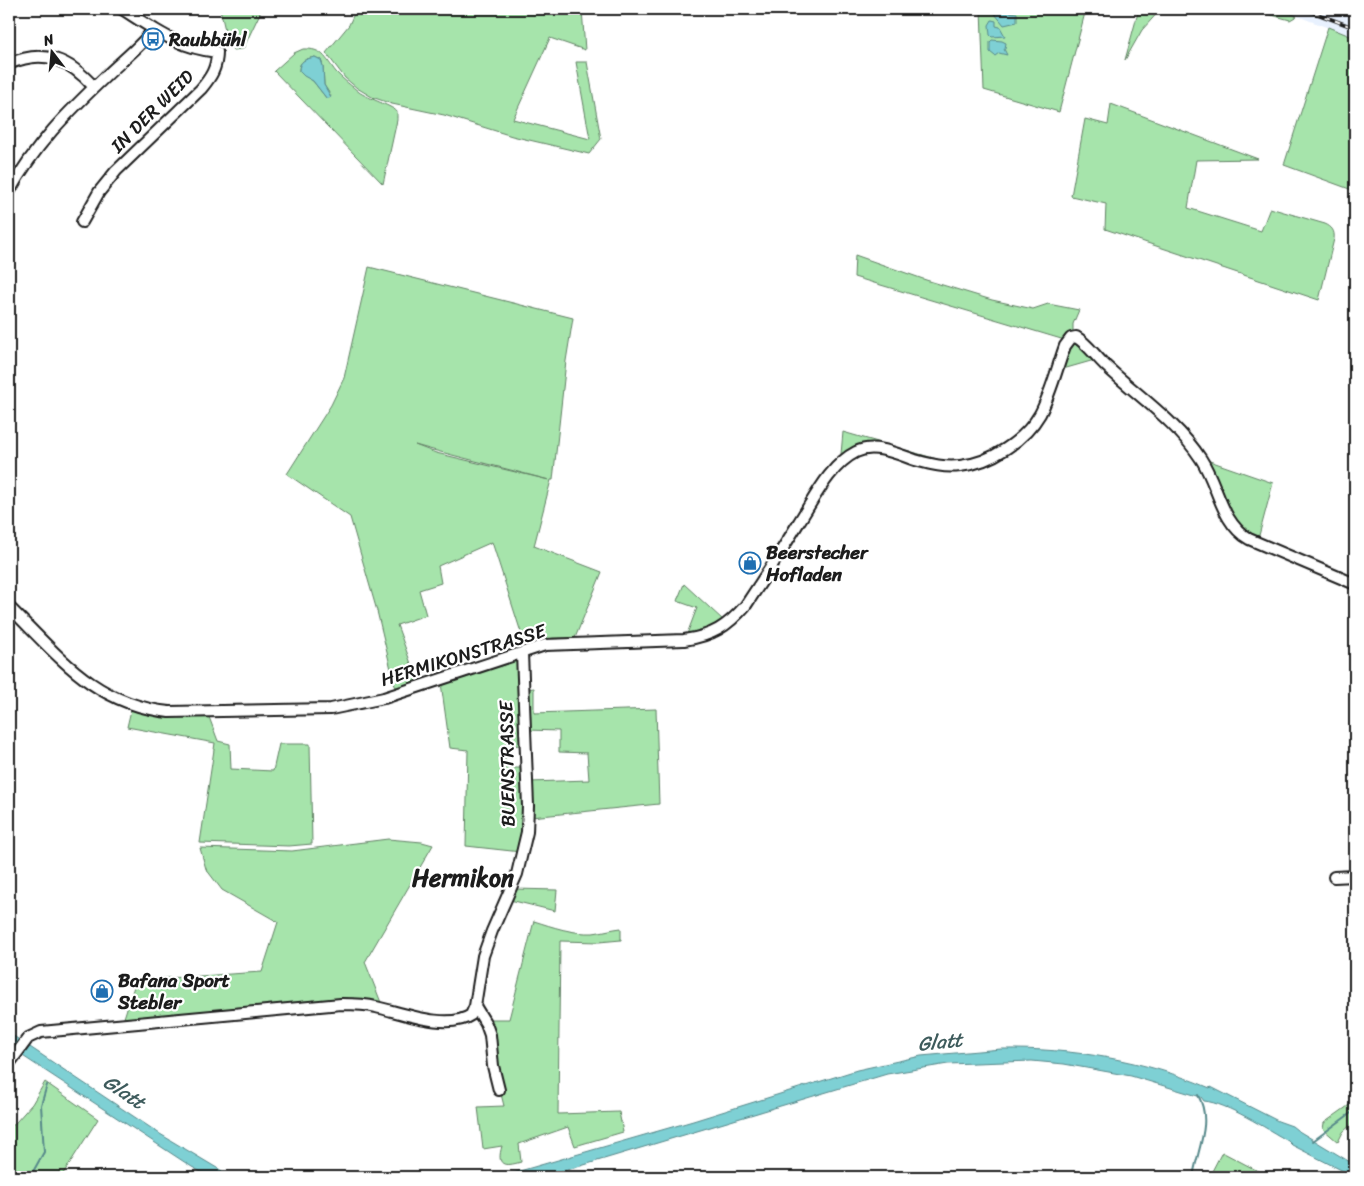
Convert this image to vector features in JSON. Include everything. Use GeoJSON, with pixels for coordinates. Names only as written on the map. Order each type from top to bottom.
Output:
{"type":"FeatureCollection","features":[{"type":"Feature","properties":{"kind":"street"},"geometry":{"type":"LineString","coordinates":[[9,192],[27,162],[48,134],[94,87],[141,44],[154,29],[122,9]]}},
{"type":"Feature","properties":{"kind":"street","name":"IN DER WEID"},"geometry":{"type":"LineString","coordinates":[[82,222],[98,192],[116,171],[201,89],[213,75],[217,61],[217,52],[200,50],[182,44],[154,29]]}},
{"type":"Feature","properties":{"kind":"street"},"geometry":{"type":"LineString","coordinates":[[9,64],[35,57],[56,59],[78,71],[94,87]]}},
{"type":"Feature","properties":{"kind":"street","name":"HERMIKONSTRASSE"},"geometry":{"type":"LineString","coordinates":[[9,606],[64,661],[94,687],[128,704],[155,711],[169,712],[317,710],[344,707],[384,698],[552,644],[684,640],[706,636],[735,619],[827,480],[848,458],[863,450],[880,449],[932,465],[947,467],[961,466],[991,456],[1014,442],[1033,423],[1045,404],[1065,346],[1073,337],[1082,341],[1098,359],[1188,442],[1207,469],[1227,516],[1240,534],[1355,584]]}},
{"type":"Feature","properties":{"kind":"street","name":"BUENSTRASSE"},"geometry":{"type":"LineString","coordinates":[[475,1006],[484,956],[492,930],[517,874],[526,832],[528,806],[522,653]]}},
{"type":"Feature","properties":{"kind":"street"},"geometry":{"type":"LineString","coordinates":[[1334,877],[1355,876]]}},
{"type":"Feature","properties":{"kind":"street"},"geometry":{"type":"LineString","coordinates":[[12,1058],[30,1035],[41,1032],[341,1004],[371,1006],[419,1018],[458,1020],[470,1015],[475,1006]]}},
{"type":"Feature","properties":{"kind":"street"},"geometry":{"type":"LineString","coordinates":[[475,1006],[488,1030],[493,1066],[499,1090]]}},
{"type":"Feature","properties":{"kind":"shaded area"},"geometry":{"type":"Polygon","coordinates":[[[1279,9],[1355,10],[1355,38],[1279,9]]]}},
{"type":"Feature","properties":{"kind":"green space"},"geometry":{"type":"Polygon","coordinates":[[[220,9],[262,9],[243,49],[233,50],[225,30],[220,9]]]}},
{"type":"Feature","properties":{"kind":"green space"},"geometry":{"type":"Polygon","coordinates":[[[356,9],[582,9],[585,50],[550,38],[513,119],[590,139],[576,62],[587,62],[601,139],[589,154],[512,136],[444,115],[392,104],[372,97],[345,78],[326,53],[349,25],[356,9]]]}},
{"type":"Feature","properties":{"kind":"green space"},"geometry":{"type":"Polygon","coordinates":[[[981,9],[991,9],[997,15],[1009,12],[1007,9],[1086,9],[1059,112],[984,90],[981,9]]]}},
{"type":"Feature","properties":{"kind":"green space"},"geometry":{"type":"Polygon","coordinates":[[[1139,9],[1161,9],[1142,30],[1125,60],[1139,9]]]}},
{"type":"Feature","properties":{"kind":"green space"},"geometry":{"type":"Polygon","coordinates":[[[1250,9],[1279,9],[1297,16],[1290,20],[1250,9]]]}},
{"type":"Feature","properties":{"kind":"green space"},"geometry":{"type":"Polygon","coordinates":[[[1328,27],[1355,38],[1355,191],[1284,165],[1328,27]]]}},
{"type":"Feature","properties":{"kind":"green space"},"geometry":{"type":"Polygon","coordinates":[[[303,49],[319,52],[326,58],[338,75],[359,92],[397,112],[397,120],[383,184],[274,71],[294,53],[303,49]],[[315,57],[306,60],[301,63],[299,71],[313,81],[327,99],[331,96],[324,85],[321,60],[315,57]]]}},
{"type":"Feature","properties":{"kind":"green space"},"geometry":{"type":"Polygon","coordinates":[[[1111,104],[1258,159],[1196,160],[1188,208],[1261,231],[1270,208],[1325,224],[1331,228],[1334,239],[1319,300],[1105,229],[1106,204],[1071,196],[1085,119],[1108,125],[1111,104]]]}},
{"type":"Feature","properties":{"kind":"green space"},"geometry":{"type":"Polygon","coordinates":[[[855,255],[926,280],[992,300],[1033,309],[1048,304],[1079,310],[1073,324],[1073,337],[1098,359],[1056,371],[1068,341],[854,277],[855,255]]]}},
{"type":"Feature","properties":{"kind":"green space"},"geometry":{"type":"Polygon","coordinates":[[[369,267],[573,318],[566,361],[553,480],[551,480],[534,546],[602,572],[575,638],[553,638],[525,645],[492,542],[438,566],[441,583],[419,590],[426,615],[397,625],[418,683],[396,690],[377,611],[350,517],[287,474],[331,405],[344,378],[369,267]],[[415,445],[436,453],[549,480],[415,445]]]}},
{"type":"Feature","properties":{"kind":"green space"},"geometry":{"type":"Polygon","coordinates":[[[843,432],[961,466],[871,449],[840,465],[843,432]]]}},
{"type":"Feature","properties":{"kind":"green space"},"geometry":{"type":"Polygon","coordinates":[[[1201,458],[1273,483],[1257,543],[1240,534],[1201,458]]]}},
{"type":"Feature","properties":{"kind":"green space"},"geometry":{"type":"Polygon","coordinates":[[[684,584],[723,620],[700,632],[687,634],[697,608],[677,601],[684,584]]]}},
{"type":"Feature","properties":{"kind":"green space"},"geometry":{"type":"Polygon","coordinates":[[[514,659],[520,665],[522,745],[505,746],[505,768],[523,768],[525,806],[521,852],[466,846],[468,750],[450,748],[441,683],[514,659]]]}},
{"type":"Feature","properties":{"kind":"green space"},"geometry":{"type":"Polygon","coordinates":[[[534,688],[534,713],[656,709],[659,804],[531,817],[530,782],[589,780],[587,753],[559,752],[559,731],[527,730],[527,689],[534,688]]]}},
{"type":"Feature","properties":{"kind":"green space"},"geometry":{"type":"Polygon","coordinates":[[[131,710],[162,715],[209,717],[218,741],[230,744],[231,769],[273,771],[279,744],[310,744],[312,844],[289,846],[200,843],[215,743],[127,727],[131,710]]]}},
{"type":"Feature","properties":{"kind":"green space"},"geometry":{"type":"Polygon","coordinates":[[[388,839],[422,842],[433,845],[365,962],[382,1005],[123,1021],[136,980],[262,972],[278,922],[222,890],[206,869],[200,848],[292,851],[388,839]]]}},
{"type":"Feature","properties":{"kind":"green space"},"geometry":{"type":"Polygon","coordinates":[[[515,889],[557,890],[555,911],[510,900],[515,889]]]}},
{"type":"Feature","properties":{"kind":"green space"},"geometry":{"type":"Polygon","coordinates":[[[534,921],[563,930],[586,933],[621,928],[621,940],[599,942],[560,941],[558,1114],[619,1112],[623,1132],[575,1146],[568,1127],[519,1144],[521,1162],[506,1164],[500,1158],[502,1146],[483,1149],[478,1107],[504,1106],[494,1066],[492,1019],[509,1019],[534,921]]]}},
{"type":"Feature","properties":{"kind":"green space"},"geometry":{"type":"Polygon","coordinates":[[[45,1082],[98,1119],[61,1177],[9,1177],[9,1130],[32,1104],[45,1082]]]}},
{"type":"Feature","properties":{"kind":"green space"},"geometry":{"type":"Polygon","coordinates":[[[1355,1101],[1355,1121],[1343,1132],[1338,1142],[1323,1129],[1324,1123],[1355,1101]]]}},
{"type":"Feature","properties":{"kind":"green space"},"geometry":{"type":"Polygon","coordinates":[[[1222,1152],[1258,1171],[1255,1177],[1209,1177],[1222,1152]]]}},
{"type":"Feature","properties":{"kind":"water"},"geometry":{"type":"Polygon","coordinates":[[[991,9],[1007,9],[1009,12],[1017,13],[1017,22],[1004,25],[991,9]]]}},
{"type":"Feature","properties":{"kind":"water"},"geometry":{"type":"Polygon","coordinates":[[[992,20],[996,21],[996,26],[1000,27],[1005,36],[992,37],[990,35],[989,25],[992,20]]]}},
{"type":"Feature","properties":{"kind":"water"},"geometry":{"type":"Polygon","coordinates":[[[992,40],[1006,43],[1004,49],[1007,55],[999,53],[995,56],[990,52],[990,42],[992,40]]]}},
{"type":"Feature","properties":{"kind":"water"},"geometry":{"type":"Polygon","coordinates":[[[315,57],[321,60],[323,66],[324,85],[331,97],[327,99],[313,81],[299,71],[303,61],[315,57]]]}},
{"type":"Feature","properties":{"kind":"water","name":"Glatt"},"geometry":{"type":"Polygon","coordinates":[[[9,1033],[160,1134],[232,1177],[210,1177],[192,1167],[9,1047],[9,1033]]]}},
{"type":"Feature","properties":{"kind":"water","name":"Glatt"},"geometry":{"type":"Polygon","coordinates":[[[1001,1049],[1054,1051],[1108,1058],[1160,1070],[1211,1087],[1278,1121],[1292,1126],[1355,1165],[1355,1177],[1292,1145],[1247,1117],[1224,1106],[1204,1101],[1201,1097],[1131,1076],[1064,1064],[1032,1061],[948,1064],[887,1074],[544,1177],[499,1177],[693,1121],[857,1070],[921,1056],[1001,1049]]]}},
{"type":"Feature","properties":{"kind":"waterway"},"geometry":{"type":"LineString","coordinates":[[30,1177],[44,1152],[41,1105],[47,1085]]}},
{"type":"Feature","properties":{"kind":"waterway"},"geometry":{"type":"LineString","coordinates":[[1193,1177],[1204,1126],[1204,1115],[1198,1095]]}},
{"type":"Feature","properties":{"kind":"waterway"},"geometry":{"type":"LineString","coordinates":[[1313,1141],[1355,1110]]}},
{"type":"Feature","properties":{"kind":"railway"},"geometry":{"type":"LineString","coordinates":[[1304,9],[1355,28]]}},
{"type":"Feature","properties":{"kind":"place","name":"Raubbühl"},"geometry":{"type":"Point","coordinates":[153,39]}},
{"type":"Feature","properties":{"kind":"place","name":"Beerstecher Hofladen"},"geometry":{"type":"Point","coordinates":[750,563]}},
{"type":"Feature","properties":{"kind":"place","name":"Bafana Sport Stebler"},"geometry":{"type":"Point","coordinates":[102,991]}},
{"type":"Feature","properties":{"kind":"district","name":"Hermikon"},"geometry":{"type":"Point","coordinates":[463,878]}}]}
